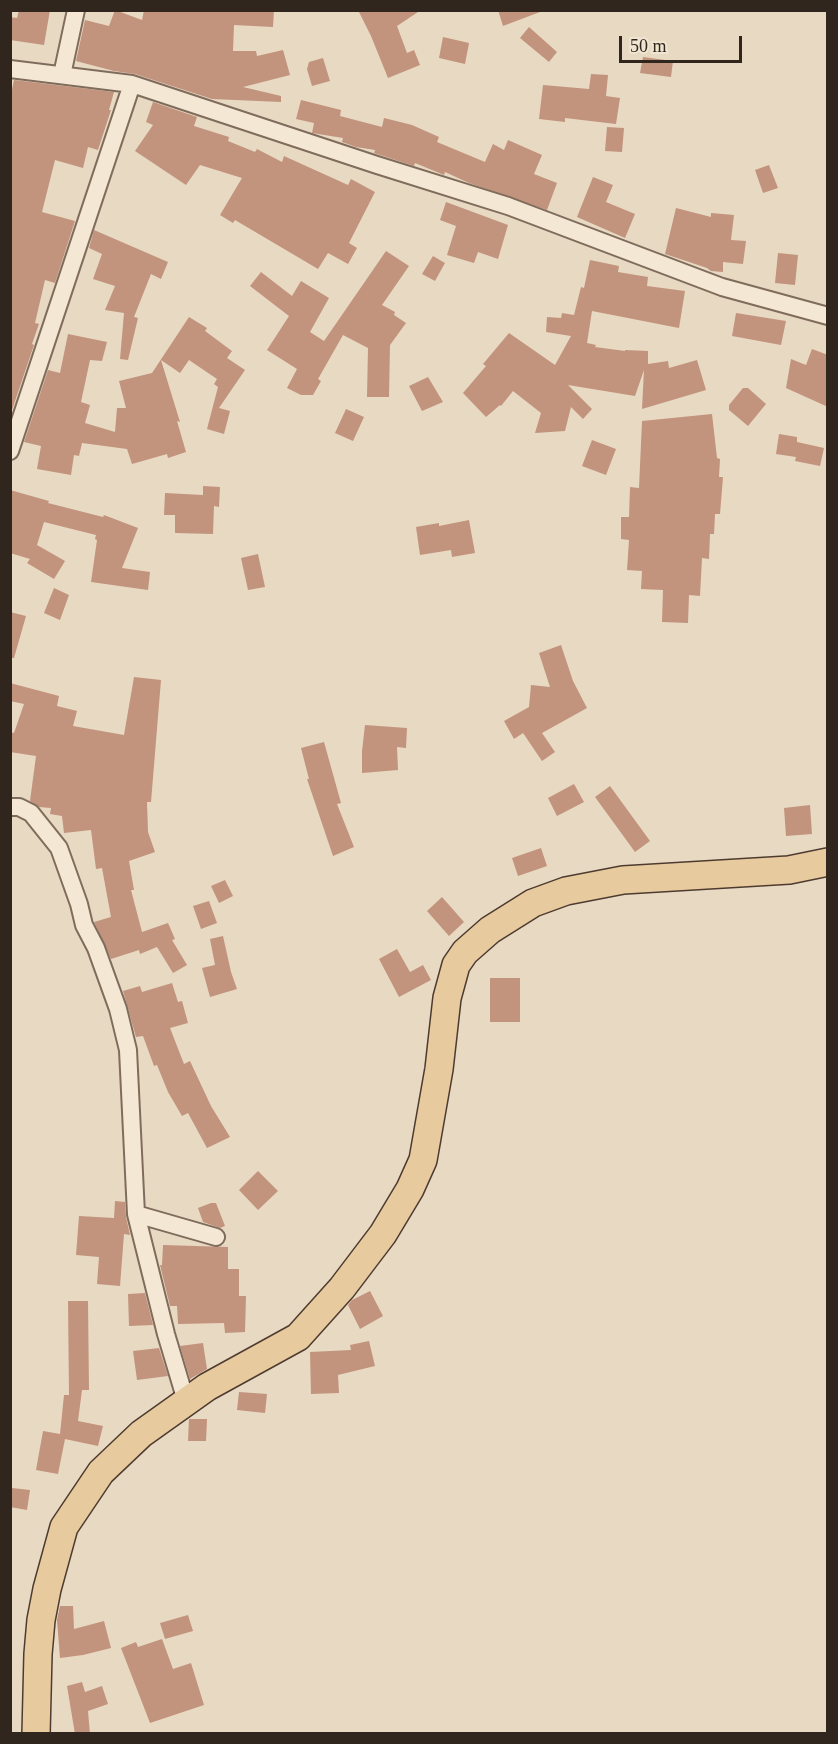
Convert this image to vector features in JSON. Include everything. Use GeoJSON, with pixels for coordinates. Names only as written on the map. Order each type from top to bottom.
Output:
{"type":"FeatureCollection","features":[{"type":"Feature","properties":{"kind":"main road"},"geometry":{"type":"LineString","coordinates":[[36,1734],[38,1654],[42,1620],[47,1589],[64,1527],[100,1472],[141,1434],[186,1401],[298,1337],[342,1288],[383,1234],[410,1189],[423,1160],[439,1070],[451,979],[456,965],[465,952],[490,930],[533,903],[566,891],[623,880],[789,870],[828,862]]}},
{"type":"Feature","properties":{"kind":"street"},"geometry":{"type":"LineString","coordinates":[[62,75],[76,10]]}},
{"type":"Feature","properties":{"kind":"street"},"geometry":{"type":"LineString","coordinates":[[10,69],[132,84],[508,206],[722,286],[828,316]]}},
{"type":"Feature","properties":{"kind":"street"},"geometry":{"type":"LineString","coordinates":[[10,451],[132,84]]}},
{"type":"Feature","properties":{"kind":"street"},"geometry":{"type":"LineString","coordinates":[[10,807],[19,807],[31,813],[58,848],[79,904],[84,925],[96,948],[118,1009],[128,1050],[136,1214],[166,1334],[186,1401]]}},
{"type":"Feature","properties":{"kind":"street"},"geometry":{"type":"LineString","coordinates":[[136,1214],[216,1237]]}},
{"type":"Feature","properties":{"kind":"building"},"geometry":{"type":"Polygon","coordinates":[[[19,10],[50,10],[44,45],[10,40],[10,17],[17,18],[19,10]]]}},
{"type":"Feature","properties":{"kind":"building"},"geometry":{"type":"Polygon","coordinates":[[[115,10],[142,20],[144,10],[274,10],[273,27],[234,25],[233,51],[256,51],[257,56],[283,50],[290,75],[243,87],[281,96],[281,102],[212,99],[135,74],[76,61],[85,20],[109,26],[115,10]]]}},
{"type":"Feature","properties":{"kind":"building"},"geometry":{"type":"Polygon","coordinates":[[[358,10],[421,10],[397,26],[407,53],[414,50],[420,65],[388,78],[358,10]]]}},
{"type":"Feature","properties":{"kind":"building"},"geometry":{"type":"Polygon","coordinates":[[[498,10],[539,10],[540,12],[503,26],[498,10]]]}},
{"type":"Feature","properties":{"kind":"building"},"geometry":{"type":"Polygon","coordinates":[[[529,27],[557,52],[549,62],[520,38],[529,27]]]}},
{"type":"Feature","properties":{"kind":"building"},"geometry":{"type":"Polygon","coordinates":[[[443,37],[469,43],[465,64],[439,58],[443,37]]]}},
{"type":"Feature","properties":{"kind":"building"},"geometry":{"type":"Polygon","coordinates":[[[643,57],[673,61],[671,77],[640,73],[643,57]]]}},
{"type":"Feature","properties":{"kind":"building"},"geometry":{"type":"Polygon","coordinates":[[[323,58],[330,81],[312,86],[307,69],[309,62],[323,58]]]}},
{"type":"Feature","properties":{"kind":"building"},"geometry":{"type":"Polygon","coordinates":[[[591,74],[608,75],[606,96],[620,98],[616,124],[565,118],[565,122],[539,119],[543,85],[589,89],[591,74]]]}},
{"type":"Feature","properties":{"kind":"building"},"geometry":{"type":"Polygon","coordinates":[[[14,80],[114,92],[109,110],[111,110],[98,150],[88,147],[83,168],[55,160],[42,212],[75,221],[55,283],[45,280],[35,323],[39,324],[32,344],[34,345],[10,416],[10,99],[14,80]]]}},
{"type":"Feature","properties":{"kind":"building"},"geometry":{"type":"Polygon","coordinates":[[[301,100],[341,110],[340,116],[382,127],[384,118],[412,125],[439,137],[437,142],[485,162],[493,144],[504,150],[508,140],[542,155],[534,174],[557,183],[547,210],[469,183],[445,172],[444,175],[415,163],[414,166],[374,153],[375,150],[356,147],[342,142],[343,138],[312,133],[314,123],[296,119],[301,100]]]}},
{"type":"Feature","properties":{"kind":"building"},"geometry":{"type":"Polygon","coordinates":[[[153,102],[197,117],[194,126],[229,137],[228,141],[255,152],[257,149],[282,162],[284,156],[348,185],[351,179],[375,192],[349,243],[357,248],[348,264],[328,253],[318,269],[235,220],[233,223],[220,215],[242,178],[200,165],[186,185],[135,151],[153,125],[146,122],[153,102]]]}},
{"type":"Feature","properties":{"kind":"building"},"geometry":{"type":"Polygon","coordinates":[[[607,127],[624,128],[622,152],[605,151],[607,127]]]}},
{"type":"Feature","properties":{"kind":"building"},"geometry":{"type":"Polygon","coordinates":[[[769,165],[778,188],[763,193],[755,170],[769,165]]]}},
{"type":"Feature","properties":{"kind":"building"},"geometry":{"type":"Polygon","coordinates":[[[593,177],[613,185],[606,202],[635,214],[625,238],[577,217],[593,177]]]}},
{"type":"Feature","properties":{"kind":"building"},"geometry":{"type":"Polygon","coordinates":[[[446,202],[508,225],[498,259],[478,252],[474,263],[447,255],[456,226],[440,220],[446,202]]]}},
{"type":"Feature","properties":{"kind":"building"},"geometry":{"type":"Polygon","coordinates":[[[676,208],[711,217],[711,213],[734,215],[731,240],[746,241],[743,264],[723,262],[723,272],[711,271],[665,254],[676,208]]]}},
{"type":"Feature","properties":{"kind":"building"},"geometry":{"type":"Polygon","coordinates":[[[94,230],[168,262],[161,279],[151,274],[134,317],[138,318],[128,360],[120,359],[124,313],[105,310],[115,286],[93,279],[102,254],[89,248],[94,230]]]}},
{"type":"Feature","properties":{"kind":"building"},"geometry":{"type":"Polygon","coordinates":[[[386,251],[409,266],[382,305],[395,312],[394,315],[406,323],[390,345],[389,397],[367,397],[368,348],[343,335],[318,379],[321,381],[313,395],[301,395],[287,388],[297,369],[267,350],[289,316],[250,286],[261,272],[292,296],[301,281],[329,298],[310,332],[324,341],[386,251]]]}},
{"type":"Feature","properties":{"kind":"building"},"geometry":{"type":"Polygon","coordinates":[[[778,253],[798,255],[795,285],[775,283],[778,253]]]}},
{"type":"Feature","properties":{"kind":"building"},"geometry":{"type":"Polygon","coordinates":[[[433,256],[445,263],[435,281],[422,274],[433,256]]]}},
{"type":"Feature","properties":{"kind":"building"},"geometry":{"type":"Polygon","coordinates":[[[590,260],[619,266],[618,272],[648,277],[647,286],[685,291],[679,328],[592,311],[587,343],[596,345],[595,347],[625,351],[648,351],[648,364],[668,361],[669,368],[697,360],[706,390],[642,409],[644,370],[635,396],[568,385],[592,409],[583,419],[571,407],[565,431],[535,433],[541,413],[513,391],[501,406],[486,417],[463,393],[486,366],[483,364],[509,333],[555,365],[571,336],[546,332],[547,317],[561,318],[562,313],[574,315],[581,287],[584,288],[590,260]]]}},
{"type":"Feature","properties":{"kind":"building"},"geometry":{"type":"Polygon","coordinates":[[[736,313],[786,321],[781,345],[732,336],[736,313]]]}},
{"type":"Feature","properties":{"kind":"building"},"geometry":{"type":"Polygon","coordinates":[[[189,317],[207,328],[205,331],[232,351],[227,358],[245,370],[219,408],[230,411],[224,434],[207,429],[218,387],[214,384],[217,379],[189,360],[180,373],[161,360],[180,422],[177,421],[186,452],[168,458],[167,454],[132,464],[127,449],[82,443],[79,456],[74,455],[71,475],[37,469],[41,446],[24,442],[48,370],[60,373],[68,334],[107,342],[102,361],[90,360],[81,402],[90,405],[85,423],[115,432],[117,408],[126,408],[119,381],[152,373],[189,317]]]}},
{"type":"Feature","properties":{"kind":"building"},"geometry":{"type":"Polygon","coordinates":[[[812,349],[828,355],[828,407],[786,388],[791,359],[806,365],[812,349]]]}},
{"type":"Feature","properties":{"kind":"building"},"geometry":{"type":"Polygon","coordinates":[[[428,377],[443,402],[422,411],[409,386],[428,377]]]}},
{"type":"Feature","properties":{"kind":"building"},"geometry":{"type":"Polygon","coordinates":[[[743,388],[748,388],[766,404],[748,426],[729,410],[729,405],[743,388]]]}},
{"type":"Feature","properties":{"kind":"building"},"geometry":{"type":"Polygon","coordinates":[[[346,409],[364,417],[353,441],[335,433],[346,409]]]}},
{"type":"Feature","properties":{"kind":"building"},"geometry":{"type":"Polygon","coordinates":[[[712,414],[717,458],[720,459],[719,477],[723,477],[720,514],[715,514],[714,534],[710,534],[709,559],[702,558],[700,596],[689,595],[688,623],[662,622],[663,590],[641,589],[642,571],[627,570],[629,540],[621,539],[621,517],[629,517],[630,487],[639,488],[642,421],[712,414]]]}},
{"type":"Feature","properties":{"kind":"building"},"geometry":{"type":"Polygon","coordinates":[[[779,434],[797,437],[797,442],[824,448],[820,466],[795,461],[796,457],[776,454],[779,434]]]}},
{"type":"Feature","properties":{"kind":"building"},"geometry":{"type":"Polygon","coordinates":[[[592,440],[616,449],[606,475],[582,466],[592,440]]]}},
{"type":"Feature","properties":{"kind":"building"},"geometry":{"type":"Polygon","coordinates":[[[203,486],[220,487],[219,507],[214,506],[213,534],[175,533],[175,515],[164,515],[165,493],[203,495],[203,486]]]}},
{"type":"Feature","properties":{"kind":"building"},"geometry":{"type":"Polygon","coordinates":[[[10,490],[49,501],[48,503],[103,517],[104,515],[138,528],[122,568],[150,572],[148,590],[91,582],[96,535],[44,522],[37,545],[65,561],[54,579],[27,563],[30,559],[10,553],[10,490]]]}},
{"type":"Feature","properties":{"kind":"building"},"geometry":{"type":"Polygon","coordinates":[[[469,520],[475,553],[452,557],[451,550],[420,555],[416,527],[439,523],[439,526],[469,520]]]}},
{"type":"Feature","properties":{"kind":"building"},"geometry":{"type":"Polygon","coordinates":[[[258,554],[265,587],[248,590],[241,558],[258,554]]]}},
{"type":"Feature","properties":{"kind":"building"},"geometry":{"type":"Polygon","coordinates":[[[54,588],[69,595],[60,620],[44,613],[54,588]]]}},
{"type":"Feature","properties":{"kind":"building"},"geometry":{"type":"Polygon","coordinates":[[[10,612],[26,616],[14,658],[10,658],[10,612]]]}},
{"type":"Feature","properties":{"kind":"building"},"geometry":{"type":"Polygon","coordinates":[[[561,645],[573,681],[587,708],[542,733],[555,752],[542,761],[523,733],[514,739],[504,721],[529,707],[531,685],[550,687],[539,653],[561,645]]]}},
{"type":"Feature","properties":{"kind":"building"},"geometry":{"type":"Polygon","coordinates":[[[134,677],[161,680],[151,802],[147,802],[148,832],[155,852],[129,861],[134,890],[131,890],[142,932],[168,923],[175,939],[172,940],[187,965],[173,973],[157,947],[140,954],[139,950],[111,959],[94,922],[111,917],[102,868],[96,869],[91,830],[64,833],[62,816],[50,814],[51,808],[39,807],[30,801],[36,756],[10,752],[10,732],[14,733],[24,704],[10,701],[10,683],[59,696],[57,706],[77,711],[73,726],[124,735],[134,677]]]}},
{"type":"Feature","properties":{"kind":"building"},"geometry":{"type":"Polygon","coordinates":[[[365,725],[407,728],[406,748],[397,747],[398,770],[362,773],[365,725]]]}},
{"type":"Feature","properties":{"kind":"building"},"geometry":{"type":"Polygon","coordinates":[[[324,742],[341,803],[337,804],[354,847],[333,856],[307,779],[309,779],[301,748],[324,742]]]}},
{"type":"Feature","properties":{"kind":"building"},"geometry":{"type":"Polygon","coordinates":[[[574,784],[584,802],[557,816],[548,798],[574,784]]]}},
{"type":"Feature","properties":{"kind":"building"},"geometry":{"type":"Polygon","coordinates":[[[610,786],[650,841],[635,852],[595,797],[610,786]]]}},
{"type":"Feature","properties":{"kind":"building"},"geometry":{"type":"Polygon","coordinates":[[[810,805],[812,834],[786,836],[784,808],[810,805]]]}},
{"type":"Feature","properties":{"kind":"building"},"geometry":{"type":"Polygon","coordinates":[[[541,848],[547,866],[518,876],[512,858],[541,848]]]}},
{"type":"Feature","properties":{"kind":"building"},"geometry":{"type":"Polygon","coordinates":[[[225,880],[233,896],[219,903],[211,886],[225,880]]]}},
{"type":"Feature","properties":{"kind":"building"},"geometry":{"type":"Polygon","coordinates":[[[442,897],[464,922],[449,936],[427,911],[442,897]]]}},
{"type":"Feature","properties":{"kind":"building"},"geometry":{"type":"Polygon","coordinates":[[[209,901],[217,923],[201,929],[193,906],[209,901]]]}},
{"type":"Feature","properties":{"kind":"building"},"geometry":{"type":"Polygon","coordinates":[[[223,936],[237,989],[210,997],[202,968],[215,965],[210,939],[223,936]]]}},
{"type":"Feature","properties":{"kind":"building"},"geometry":{"type":"Polygon","coordinates":[[[397,949],[410,972],[423,965],[431,980],[399,997],[379,959],[397,949]]]}},
{"type":"Feature","properties":{"kind":"building"},"geometry":{"type":"Polygon","coordinates":[[[490,978],[520,978],[520,1022],[490,1022],[490,978]]]}},
{"type":"Feature","properties":{"kind":"building"},"geometry":{"type":"Polygon","coordinates":[[[172,983],[178,1002],[182,1001],[188,1023],[170,1028],[184,1064],[190,1061],[211,1106],[230,1137],[207,1148],[188,1113],[182,1116],[168,1092],[157,1065],[154,1066],[143,1036],[136,1037],[123,991],[140,986],[142,992],[172,983]]]}},
{"type":"Feature","properties":{"kind":"building"},"geometry":{"type":"Polygon","coordinates":[[[258,1171],[278,1191],[258,1210],[239,1190],[258,1171]]]}},
{"type":"Feature","properties":{"kind":"building"},"geometry":{"type":"Polygon","coordinates":[[[115,1201],[125,1202],[130,1235],[124,1234],[120,1286],[97,1284],[99,1257],[76,1255],[79,1216],[114,1218],[115,1201]]]}},
{"type":"Feature","properties":{"kind":"building"},"geometry":{"type":"Polygon","coordinates":[[[216,1203],[225,1226],[220,1228],[203,1222],[198,1208],[216,1203]]]}},
{"type":"Feature","properties":{"kind":"building"},"geometry":{"type":"Polygon","coordinates":[[[163,1245],[228,1247],[228,1269],[239,1269],[239,1296],[246,1296],[245,1332],[225,1333],[224,1323],[178,1324],[177,1306],[170,1306],[160,1265],[162,1265],[163,1245]]]}},
{"type":"Feature","properties":{"kind":"building"},"geometry":{"type":"Polygon","coordinates":[[[370,1291],[383,1316],[360,1329],[348,1305],[352,1300],[370,1291]]]}},
{"type":"Feature","properties":{"kind":"building"},"geometry":{"type":"Polygon","coordinates":[[[145,1293],[153,1325],[129,1326],[128,1294],[145,1293]]]}},
{"type":"Feature","properties":{"kind":"building"},"geometry":{"type":"Polygon","coordinates":[[[68,1301],[88,1301],[89,1390],[82,1390],[78,1421],[103,1426],[98,1446],[65,1439],[58,1474],[36,1470],[43,1431],[60,1434],[64,1395],[69,1395],[68,1301]]]}},
{"type":"Feature","properties":{"kind":"building"},"geometry":{"type":"Polygon","coordinates":[[[369,1341],[375,1366],[338,1375],[339,1393],[311,1394],[310,1352],[351,1350],[350,1345],[369,1341]]]}},
{"type":"Feature","properties":{"kind":"building"},"geometry":{"type":"Polygon","coordinates":[[[203,1343],[207,1369],[190,1379],[180,1346],[203,1343]]]}},
{"type":"Feature","properties":{"kind":"building"},"geometry":{"type":"Polygon","coordinates":[[[159,1348],[168,1376],[137,1380],[133,1351],[159,1348]]]}},
{"type":"Feature","properties":{"kind":"building"},"geometry":{"type":"Polygon","coordinates":[[[239,1392],[267,1394],[265,1413],[237,1410],[239,1392]]]}},
{"type":"Feature","properties":{"kind":"building"},"geometry":{"type":"Polygon","coordinates":[[[189,1419],[207,1419],[206,1441],[188,1441],[189,1419]]]}},
{"type":"Feature","properties":{"kind":"building"},"geometry":{"type":"Polygon","coordinates":[[[12,1488],[30,1490],[27,1510],[10,1507],[12,1488]]]}},
{"type":"Feature","properties":{"kind":"building"},"geometry":{"type":"Polygon","coordinates":[[[60,1606],[73,1606],[74,1629],[104,1621],[111,1648],[60,1658],[57,1620],[60,1606]]]}},
{"type":"Feature","properties":{"kind":"building"},"geometry":{"type":"Polygon","coordinates":[[[188,1615],[193,1631],[165,1639],[160,1623],[188,1615]]]}},
{"type":"Feature","properties":{"kind":"building"},"geometry":{"type":"Polygon","coordinates":[[[162,1639],[173,1669],[191,1663],[204,1705],[150,1723],[121,1648],[136,1642],[138,1647],[162,1639]]]}},
{"type":"Feature","properties":{"kind":"building"},"geometry":{"type":"Polygon","coordinates":[[[82,1682],[85,1692],[102,1686],[108,1704],[88,1711],[90,1734],[75,1734],[67,1686],[82,1682]]]}}]}
